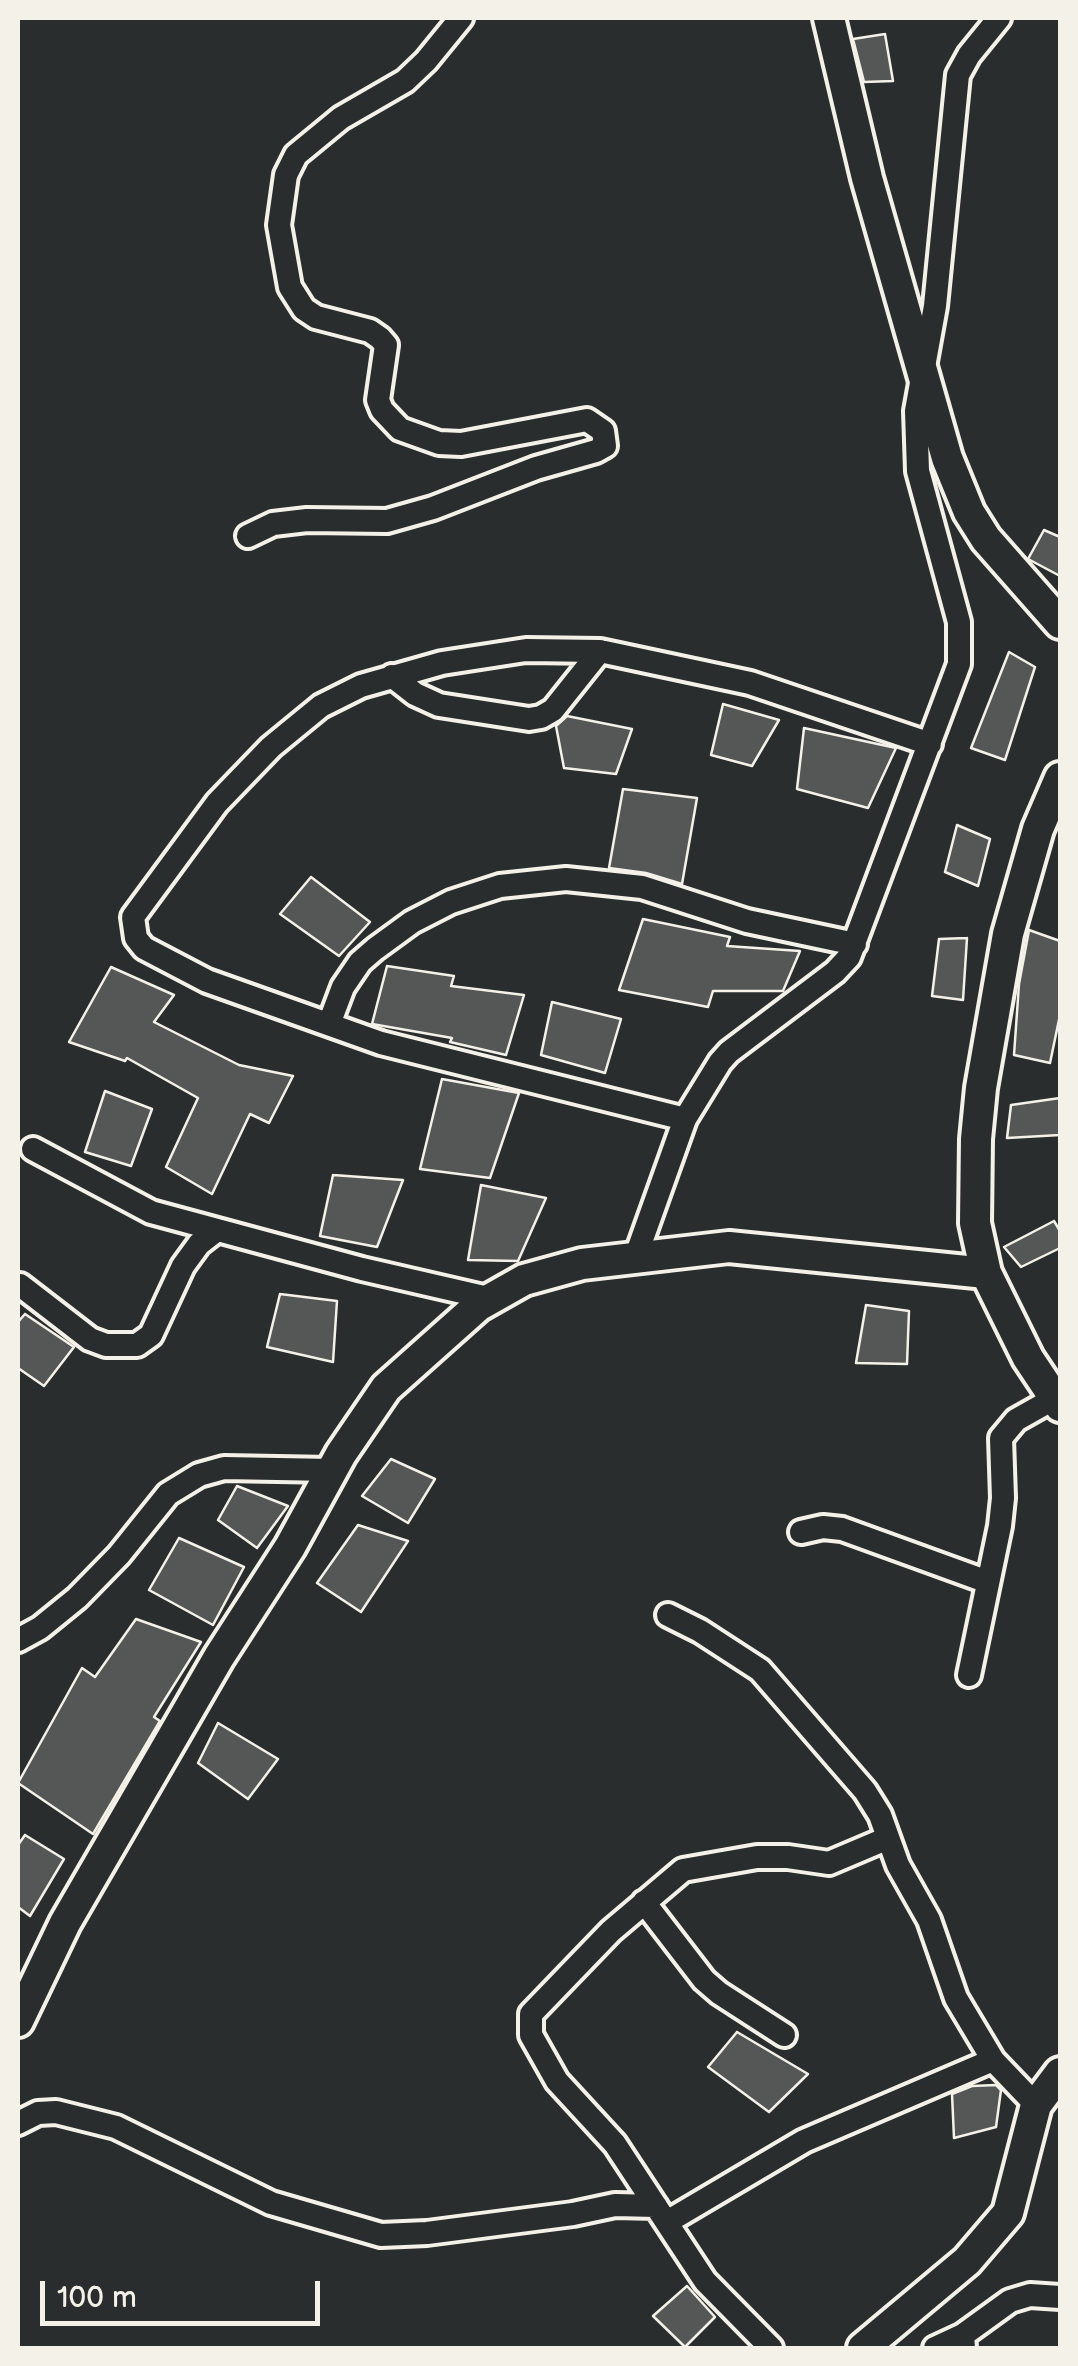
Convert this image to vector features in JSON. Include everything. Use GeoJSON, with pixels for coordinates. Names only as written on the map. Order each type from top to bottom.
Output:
{"type":"FeatureCollection","features":[{"type":"Feature","properties":{"kind":"main road"},"geometry":{"type":"LineString","coordinates":[[829,18],[867,178],[947,458],[968,512],[986,540],[1060,622]]}},
{"type":"Feature","properties":{"kind":"main road"},"geometry":{"type":"LineString","coordinates":[[1058,1402],[1028,1358],[986,1274],[976,1223],[976,1139],[980,1088],[1008,934],[1038,829],[1060,778]]}},
{"type":"Feature","properties":{"kind":"main road"},"geometry":{"type":"LineString","coordinates":[[18,2021],[66,1924],[332,1470],[386,1388],[488,1298],[524,1280],[582,1264],[729,1247],[986,1274]]}},
{"type":"Feature","properties":{"kind":"main road"},"geometry":{"type":"LineString","coordinates":[[863,2348],[967,2260],[1008,2213],[1036,2105],[1060,2073]]}},
{"type":"Feature","properties":{"kind":"street"},"geometry":{"type":"LineString","coordinates":[[248,536],[274,524],[307,520],[387,521],[605,446],[603,430],[587,420],[461,444],[439,443],[400,429],[378,400],[386,345],[370,332],[316,317],[304,309],[290,287],[278,225],[282,192],[296,155],[340,118],[404,81],[461,18]]}},
{"type":"Feature","properties":{"kind":"street"},"geometry":{"type":"LineString","coordinates":[[636,1256],[685,1119],[729,1052],[849,958],[959,664],[962,641],[916,459],[916,411],[944,238],[958,75],[969,55],[1000,18]]}},
{"type":"Feature","properties":{"kind":"street"},"geometry":{"type":"LineString","coordinates":[[685,1119],[380,1043],[207,981],[144,948],[136,938],[134,916],[217,803],[271,747],[321,706],[392,676],[442,662],[526,650],[600,652],[750,684],[930,744]]}},
{"type":"Feature","properties":{"kind":"street"},"geometry":{"type":"LineString","coordinates":[[392,676],[438,706],[529,719],[554,710],[600,652]]}},
{"type":"Feature","properties":{"kind":"street"},"geometry":{"type":"LineString","coordinates":[[329,1024],[343,987],[360,962],[375,949],[412,922],[451,902],[500,886],[566,879],[642,886],[747,921],[855,944]]}},
{"type":"Feature","properties":{"kind":"street"},"geometry":{"type":"LineString","coordinates":[[32,1149],[151,1212],[488,1298]]}},
{"type":"Feature","properties":{"kind":"street"},"geometry":{"type":"LineString","coordinates":[[20,1284],[90,1339],[106,1345],[137,1345],[151,1334],[183,1266],[198,1244],[216,1230]]}},
{"type":"Feature","properties":{"kind":"street"},"geometry":{"type":"LineString","coordinates":[[969,1676],[1003,1498],[1001,1438],[1016,1420],[1058,1402]]}},
{"type":"Feature","properties":{"kind":"street"},"geometry":{"type":"LineString","coordinates":[[18,1640],[77,1598],[119,1555],[168,1494],[199,1475],[224,1468],[332,1470]]}},
{"type":"Feature","properties":{"kind":"street"},"geometry":{"type":"LineString","coordinates":[[800,1532],[823,1527],[842,1529],[988,1582]]}},
{"type":"Feature","properties":{"kind":"street"},"geometry":{"type":"LineString","coordinates":[[668,1615],[760,1670],[865,1791],[880,1815],[898,1866],[937,1939],[956,1998],[993,2060],[1036,2105]]}},
{"type":"Feature","properties":{"kind":"street"},"geometry":{"type":"LineString","coordinates":[[771,2348],[705,2281],[606,2132],[557,2081],[537,2048],[528,2023],[536,2006],[682,1870],[774,1856],[829,1863],[888,1838]]}},
{"type":"Feature","properties":{"kind":"street"},"geometry":{"type":"LineString","coordinates":[[644,1902],[704,1980],[719,1994],[784,2035]]}},
{"type":"Feature","properties":{"kind":"street"},"geometry":{"type":"LineString","coordinates":[[18,2123],[38,2113],[56,2112],[116,2127],[271,2203],[392,2236],[615,2205],[662,2214],[804,2140],[993,2060]]}},
{"type":"Feature","properties":{"kind":"street"},"geometry":{"type":"LineString","coordinates":[[935,2348],[964,2342],[1010,2300],[1030,2295],[1060,2297]]}},
{"type":"Feature","properties":{"kind":"building"},"geometry":{"type":"Polygon","coordinates":[[[885,34],[893,81],[864,82],[853,39],[885,34]]]}},
{"type":"Feature","properties":{"kind":"building"},"geometry":{"type":"Polygon","coordinates":[[[1044,530],[1060,537],[1060,576],[1028,559],[1044,530]]]}},
{"type":"Feature","properties":{"kind":"building"},"geometry":{"type":"Polygon","coordinates":[[[1009,652],[1035,667],[1005,760],[971,748],[1009,652]]]}},
{"type":"Feature","properties":{"kind":"building"},"geometry":{"type":"Polygon","coordinates":[[[723,704],[779,720],[752,766],[711,755],[723,704]]]}},
{"type":"Feature","properties":{"kind":"building"},"geometry":{"type":"Polygon","coordinates":[[[567,716],[632,729],[616,774],[564,768],[556,726],[567,716]]]}},
{"type":"Feature","properties":{"kind":"building"},"geometry":{"type":"Polygon","coordinates":[[[804,728],[896,748],[868,808],[797,789],[804,728]]]}},
{"type":"Feature","properties":{"kind":"building"},"geometry":{"type":"Polygon","coordinates":[[[623,789],[697,798],[682,884],[646,873],[609,868],[623,789]]]}},
{"type":"Feature","properties":{"kind":"building"},"geometry":{"type":"Polygon","coordinates":[[[957,825],[990,839],[978,886],[945,872],[957,825]]]}},
{"type":"Feature","properties":{"kind":"building"},"geometry":{"type":"Polygon","coordinates":[[[311,877],[370,922],[339,956],[280,914],[311,877]]]}},
{"type":"Feature","properties":{"kind":"building"},"geometry":{"type":"Polygon","coordinates":[[[643,919],[730,937],[727,946],[800,951],[783,991],[713,991],[708,1007],[619,990],[643,919]]]}},
{"type":"Feature","properties":{"kind":"building"},"geometry":{"type":"Polygon","coordinates":[[[1029,930],[1060,941],[1060,1015],[1050,1063],[1014,1055],[1019,984],[1029,930]]]}},
{"type":"Feature","properties":{"kind":"building"},"geometry":{"type":"Polygon","coordinates":[[[967,938],[963,1000],[932,996],[939,939],[967,938]]]}},
{"type":"Feature","properties":{"kind":"building"},"geometry":{"type":"Polygon","coordinates":[[[387,966],[454,976],[451,986],[524,995],[506,1055],[450,1042],[452,1038],[372,1024],[387,966]]]}},
{"type":"Feature","properties":{"kind":"building"},"geometry":{"type":"Polygon","coordinates":[[[111,967],[174,995],[154,1022],[239,1065],[293,1076],[269,1123],[250,1114],[212,1194],[166,1167],[198,1098],[127,1058],[125,1061],[69,1042],[111,967]]]}},
{"type":"Feature","properties":{"kind":"building"},"geometry":{"type":"Polygon","coordinates":[[[552,1002],[621,1019],[605,1073],[541,1055],[552,1002]]]}},
{"type":"Feature","properties":{"kind":"building"},"geometry":{"type":"Polygon","coordinates":[[[442,1079],[519,1093],[490,1178],[420,1169],[442,1079]]]}},
{"type":"Feature","properties":{"kind":"building"},"geometry":{"type":"Polygon","coordinates":[[[105,1091],[152,1109],[131,1166],[85,1152],[105,1091]]]}},
{"type":"Feature","properties":{"kind":"building"},"geometry":{"type":"Polygon","coordinates":[[[1060,1098],[1060,1135],[1007,1138],[1011,1105],[1060,1098]]]}},
{"type":"Feature","properties":{"kind":"building"},"geometry":{"type":"Polygon","coordinates":[[[333,1175],[403,1180],[377,1247],[320,1236],[333,1175]]]}},
{"type":"Feature","properties":{"kind":"building"},"geometry":{"type":"Polygon","coordinates":[[[481,1185],[546,1198],[518,1261],[468,1260],[481,1185]]]}},
{"type":"Feature","properties":{"kind":"building"},"geometry":{"type":"Polygon","coordinates":[[[1054,1221],[1060,1231],[1060,1248],[1021,1267],[1004,1247],[1054,1221]]]}},
{"type":"Feature","properties":{"kind":"building"},"geometry":{"type":"Polygon","coordinates":[[[280,1294],[337,1301],[333,1362],[267,1347],[280,1294]]]}},
{"type":"Feature","properties":{"kind":"building"},"geometry":{"type":"Polygon","coordinates":[[[866,1305],[909,1311],[907,1364],[856,1363],[866,1305]]]}},
{"type":"Feature","properties":{"kind":"building"},"geometry":{"type":"Polygon","coordinates":[[[25,1314],[74,1347],[44,1386],[18,1368],[18,1322],[25,1314]]]}},
{"type":"Feature","properties":{"kind":"building"},"geometry":{"type":"Polygon","coordinates":[[[391,1459],[435,1479],[408,1523],[362,1496],[391,1459]]]}},
{"type":"Feature","properties":{"kind":"building"},"geometry":{"type":"Polygon","coordinates":[[[237,1486],[288,1506],[257,1548],[218,1520],[237,1486]]]}},
{"type":"Feature","properties":{"kind":"building"},"geometry":{"type":"Polygon","coordinates":[[[358,1525],[408,1541],[361,1612],[317,1583],[358,1525]]]}},
{"type":"Feature","properties":{"kind":"building"},"geometry":{"type":"Polygon","coordinates":[[[179,1538],[244,1567],[213,1625],[149,1590],[179,1538]]]}},
{"type":"Feature","properties":{"kind":"building"},"geometry":{"type":"Polygon","coordinates":[[[136,1619],[201,1642],[154,1717],[160,1721],[93,1834],[18,1783],[82,1668],[95,1677],[136,1619]]]}},
{"type":"Feature","properties":{"kind":"building"},"geometry":{"type":"Polygon","coordinates":[[[218,1723],[278,1759],[248,1799],[198,1763],[218,1723]]]}},
{"type":"Feature","properties":{"kind":"building"},"geometry":{"type":"Polygon","coordinates":[[[25,1835],[64,1859],[30,1916],[18,1907],[18,1845],[25,1835]]]}},
{"type":"Feature","properties":{"kind":"building"},"geometry":{"type":"Polygon","coordinates":[[[737,2032],[808,2074],[769,2112],[708,2067],[737,2032]]]}},
{"type":"Feature","properties":{"kind":"building"},"geometry":{"type":"Polygon","coordinates":[[[996,2085],[1001,2090],[996,2127],[954,2138],[952,2094],[972,2086],[996,2085]]]}},
{"type":"Feature","properties":{"kind":"building"},"geometry":{"type":"Polygon","coordinates":[[[687,2286],[715,2317],[685,2347],[653,2316],[687,2286]]]}}]}
